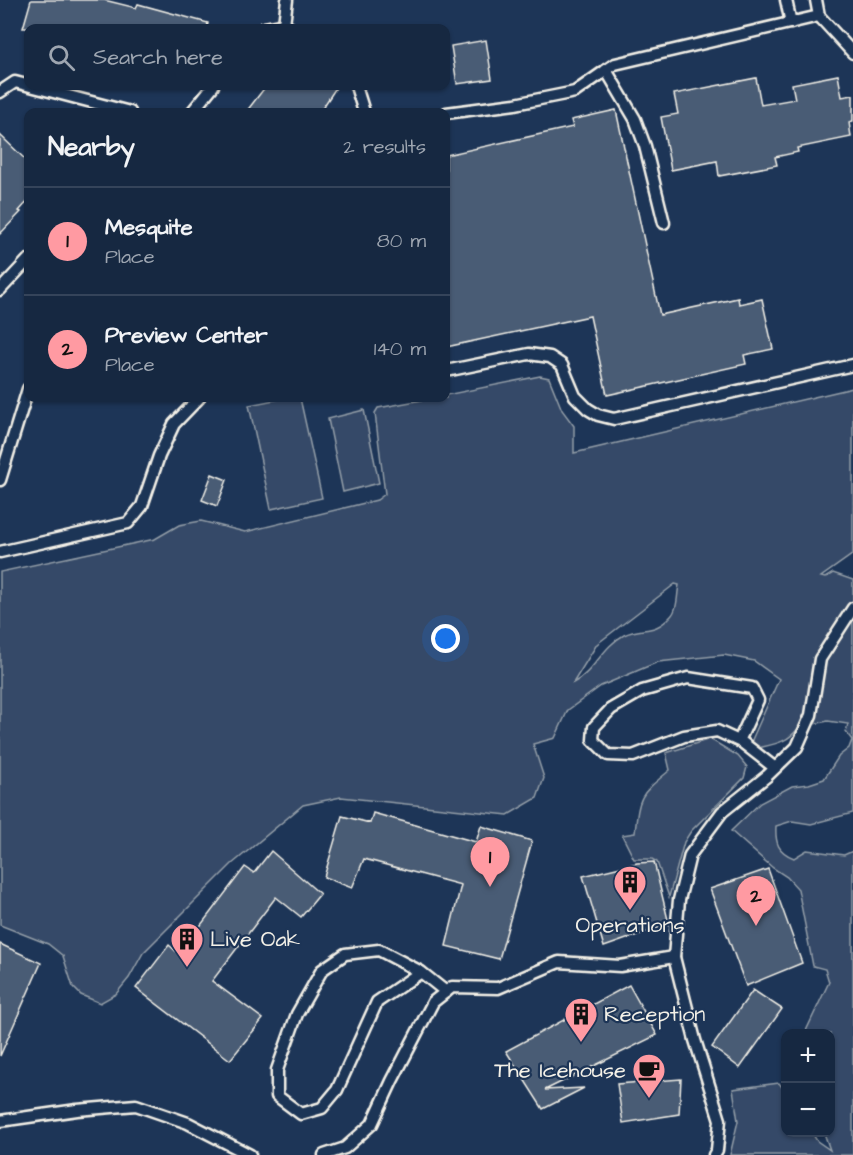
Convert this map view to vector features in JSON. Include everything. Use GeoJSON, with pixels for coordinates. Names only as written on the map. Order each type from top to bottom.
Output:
{"type":"FeatureCollection","features":[{"type":"Feature","properties":{"kind":"lane"},"geometry":{"type":"LineString","coordinates":[[786,0],[791,23]]}},
{"type":"Feature","properties":{"kind":"lane"},"geometry":{"type":"LineString","coordinates":[[816,0],[819,16],[853,52]]}},
{"type":"Feature","properties":{"kind":"lane"},"geometry":{"type":"LineString","coordinates":[[287,1],[287,24]]}},
{"type":"Feature","properties":{"kind":"lane"},"geometry":{"type":"LineString","coordinates":[[450,112],[515,104],[575,92],[615,64],[819,16]]}},
{"type":"Feature","properties":{"kind":"lane"},"geometry":{"type":"LineString","coordinates":[[606,70],[635,119],[645,146],[664,223]]}},
{"type":"Feature","properties":{"kind":"lane"},"geometry":{"type":"LineString","coordinates":[[0,92],[15,82],[24,85]]}},
{"type":"Feature","properties":{"kind":"lane"},"geometry":{"type":"LineString","coordinates":[[43,90],[105,108]]}},
{"type":"Feature","properties":{"kind":"lane"},"geometry":{"type":"LineString","coordinates":[[195,108],[210,90]]}},
{"type":"Feature","properties":{"kind":"lane"},"geometry":{"type":"LineString","coordinates":[[357,90],[363,108]]}},
{"type":"Feature","properties":{"kind":"lane"},"geometry":{"type":"LineString","coordinates":[[0,290],[24,264]]}},
{"type":"Feature","properties":{"kind":"lane"},"geometry":{"type":"LineString","coordinates":[[450,370],[529,354],[550,357],[562,365],[575,396],[588,409],[598,415],[614,419],[853,365]]}},
{"type":"Feature","properties":{"kind":"lane"},"geometry":{"type":"LineString","coordinates":[[0,480],[24,402]]}},
{"type":"Feature","properties":{"kind":"lane"},"geometry":{"type":"LineString","coordinates":[[0,552],[128,523],[142,506],[159,456],[174,424],[195,402]]}},
{"type":"Feature","properties":{"kind":"lane"},"geometry":{"type":"LineString","coordinates":[[714,1155],[717,1150],[720,1120],[695,1040],[674,957],[680,900],[690,855],[722,812],[797,747],[811,715],[820,659],[853,608]]}},
{"type":"Feature","properties":{"kind":"lane"},"geometry":{"type":"LineString","coordinates":[[739,741],[758,700],[752,688],[688,678],[642,691],[610,709],[594,727],[593,740],[608,754],[633,756],[684,736],[717,732],[739,741],[775,768]]}},
{"type":"Feature","properties":{"kind":"lane"},"geometry":{"type":"LineString","coordinates":[[421,972],[377,1002],[337,1090],[322,1108],[301,1114],[277,1096],[277,1070],[297,1014],[322,970],[345,954],[379,950],[421,972],[446,992]]}},
{"type":"Feature","properties":{"kind":"lane"},"geometry":{"type":"LineString","coordinates":[[324,1155],[345,1148],[372,1124],[433,1002],[453,987],[498,988],[559,963],[620,966],[674,957]]}},
{"type":"Feature","properties":{"kind":"lane"},"geometry":{"type":"LineString","coordinates":[[0,1121],[77,1110],[136,1105],[188,1123],[250,1155]]}},
{"type":"Feature","properties":{"kind":"shaded area"},"geometry":{"type":"Polygon","coordinates":[[[540,376],[549,378],[562,410],[574,426],[574,453],[853,388],[853,554],[821,577],[825,578],[833,573],[853,580],[853,813],[811,824],[792,821],[776,826],[776,832],[781,850],[794,858],[807,850],[844,855],[853,851],[853,1155],[730,1155],[738,1121],[733,1089],[779,1083],[781,1086],[781,1137],[814,1137],[830,1150],[825,1137],[835,1137],[835,1029],[807,1029],[829,982],[825,969],[813,966],[798,889],[787,877],[773,868],[731,831],[760,803],[792,786],[824,779],[839,756],[849,748],[852,740],[846,732],[848,724],[828,721],[799,727],[786,739],[758,748],[751,742],[779,679],[754,661],[724,655],[658,662],[601,686],[568,710],[555,738],[533,744],[544,778],[537,798],[508,815],[341,797],[303,805],[232,864],[143,953],[129,978],[116,994],[100,1003],[81,995],[73,987],[63,956],[48,944],[0,925],[0,572],[155,539],[179,525],[201,521],[245,532],[377,500],[385,494],[375,413],[378,408],[411,402],[450,402],[450,394],[540,376]],[[675,584],[597,644],[573,683],[580,679],[617,640],[631,632],[659,626],[671,616],[675,609],[679,585],[675,584]]]}},
{"type":"Feature","properties":{"kind":"shaded area"},"geometry":{"type":"Polygon","coordinates":[[[264,402],[301,402],[322,498],[271,509],[249,405],[264,402]]]}},
{"type":"Feature","properties":{"kind":"shaded area"},"geometry":{"type":"Polygon","coordinates":[[[364,410],[379,483],[343,492],[328,419],[364,410]]]}},
{"type":"Feature","properties":{"kind":"shaded area"},"geometry":{"type":"Polygon","coordinates":[[[710,739],[738,756],[747,767],[744,778],[691,831],[684,842],[669,897],[657,862],[652,859],[634,859],[622,835],[635,833],[638,810],[643,796],[670,770],[666,753],[710,739]]]}},
{"type":"Feature","properties":{"kind":"building"},"geometry":{"type":"Polygon","coordinates":[[[31,0],[104,0],[136,8],[138,4],[208,23],[208,24],[24,24],[31,0]]]}},
{"type":"Feature","properties":{"kind":"building"},"geometry":{"type":"Polygon","coordinates":[[[486,40],[492,79],[457,84],[451,46],[486,40]]]}},
{"type":"Feature","properties":{"kind":"building"},"geometry":{"type":"Polygon","coordinates":[[[838,75],[842,97],[853,95],[853,121],[849,122],[851,137],[797,148],[798,152],[775,157],[777,165],[719,176],[717,161],[671,170],[661,117],[678,114],[674,94],[756,78],[761,105],[795,99],[792,84],[838,75]]]}},
{"type":"Feature","properties":{"kind":"building"},"geometry":{"type":"Polygon","coordinates":[[[263,90],[334,90],[323,108],[249,108],[263,90]]]}},
{"type":"Feature","properties":{"kind":"building"},"geometry":{"type":"Polygon","coordinates":[[[616,110],[660,315],[738,298],[739,304],[762,299],[773,349],[744,355],[746,364],[607,395],[590,316],[450,346],[450,154],[573,127],[571,120],[616,110]]]}},
{"type":"Feature","properties":{"kind":"building"},"geometry":{"type":"Polygon","coordinates":[[[0,135],[24,158],[24,205],[19,211],[21,212],[0,234],[0,135]]]}},
{"type":"Feature","properties":{"kind":"building"},"geometry":{"type":"Polygon","coordinates":[[[212,474],[227,480],[217,506],[202,500],[212,474]]]}},
{"type":"Feature","properties":{"kind":"building"},"geometry":{"type":"Polygon","coordinates":[[[373,813],[476,842],[481,826],[532,841],[499,959],[446,946],[461,885],[364,859],[352,888],[324,877],[342,816],[370,823],[373,813]]]}},
{"type":"Feature","properties":{"kind":"building","name":"Live Oak"},"geometry":{"type":"Polygon","coordinates":[[[271,851],[320,894],[301,917],[276,897],[212,981],[263,1019],[230,1060],[136,988],[169,945],[179,954],[245,867],[254,873],[271,851]]]}},
{"type":"Feature","properties":{"kind":"building","name":"Operations"},"geometry":{"type":"Polygon","coordinates":[[[654,862],[669,924],[604,947],[583,876],[637,863],[654,862]]]}},
{"type":"Feature","properties":{"kind":"building"},"geometry":{"type":"Polygon","coordinates":[[[768,869],[802,963],[746,986],[710,889],[768,869]]]}},
{"type":"Feature","properties":{"kind":"building"},"geometry":{"type":"Polygon","coordinates":[[[0,944],[41,963],[0,1056],[0,944]]]}},
{"type":"Feature","properties":{"kind":"building","name":"Reception"},"geometry":{"type":"Polygon","coordinates":[[[629,985],[657,1035],[545,1090],[584,1088],[543,1109],[506,1051],[629,985]]]}},
{"type":"Feature","properties":{"kind":"building"},"geometry":{"type":"Polygon","coordinates":[[[753,990],[782,1009],[740,1068],[712,1047],[753,990]]]}},
{"type":"Feature","properties":{"kind":"building","name":"The Icehouse"},"geometry":{"type":"Polygon","coordinates":[[[681,1079],[679,1114],[623,1123],[617,1084],[681,1079]]]}},
{"type":"Feature","properties":{"kind":"place","name":"Mesquite"},"geometry":{"type":"Point","coordinates":[490,887]}},
{"type":"Feature","properties":{"kind":"place","name":"Operations"},"geometry":{"type":"Point","coordinates":[630,911]}},
{"type":"Feature","properties":{"kind":"place","name":"Preview Center"},"geometry":{"type":"Point","coordinates":[756,926]}},
{"type":"Feature","properties":{"kind":"place","name":"Live Oak"},"geometry":{"type":"Point","coordinates":[187,968]}},
{"type":"Feature","properties":{"kind":"place","name":"Reception"},"geometry":{"type":"Point","coordinates":[581,1043]}},
{"type":"Feature","properties":{"kind":"place","name":"The Icehouse"},"geometry":{"type":"Point","coordinates":[649,1099]}}]}
